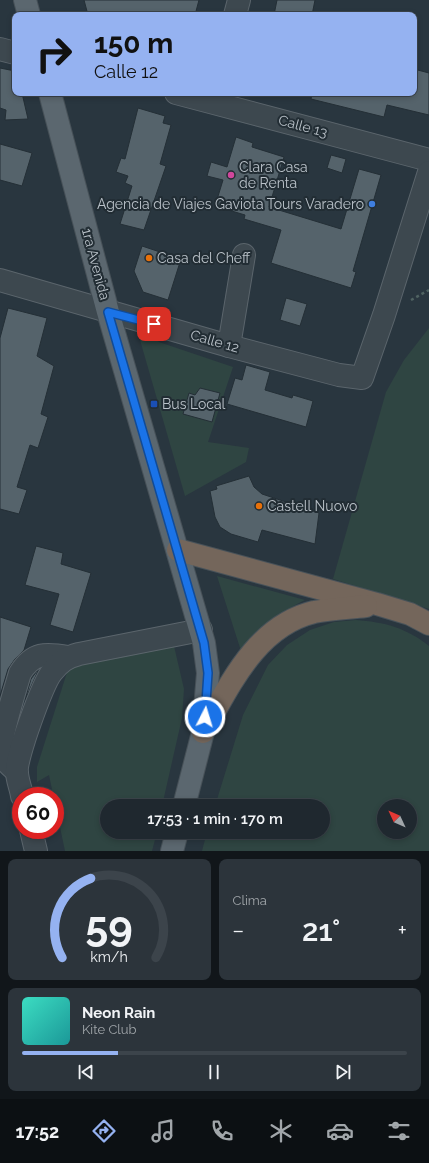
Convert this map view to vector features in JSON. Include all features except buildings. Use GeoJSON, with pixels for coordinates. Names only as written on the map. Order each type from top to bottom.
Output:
{"type":"FeatureCollection","features":[{"type":"Feature","properties":{"kind":"highway"},"geometry":{"type":"LineString","coordinates":[[178,550],[378,604],[410,614],[429,624]]}},
{"type":"Feature","properties":{"kind":"highway"},"geometry":{"type":"LineString","coordinates":[[203,732],[240,669],[258,647],[280,626],[314,612],[378,604]]}},
{"type":"Feature","properties":{"kind":"main road"},"geometry":{"type":"LineString","coordinates":[[25,0],[28,12]]}},
{"type":"Feature","properties":{"kind":"main road","name":"1ra Avenida"},"geometry":{"type":"LineString","coordinates":[[51,96],[108,312],[201,630],[208,673],[203,732],[186,799]]}},
{"type":"Feature","properties":{"kind":"main road"},"geometry":{"type":"LineString","coordinates":[[172,851],[175,839]]}},
{"type":"Feature","properties":{"kind":"street"},"geometry":{"type":"LineString","coordinates":[[236,12],[239,0]]}},
{"type":"Feature","properties":{"kind":"street"},"geometry":{"type":"LineString","coordinates":[[0,49],[12,52]]}},
{"type":"Feature","properties":{"kind":"street","name":"Calle 13"},"geometry":{"type":"LineString","coordinates":[[200,96],[216,98],[429,160]]}},
{"type":"Feature","properties":{"kind":"street","name":"Calle 12"},"geometry":{"type":"LineString","coordinates":[[0,280],[229,346],[339,375],[362,378],[384,315],[429,172]]}},
{"type":"Feature","properties":{"kind":"street"},"geometry":{"type":"LineString","coordinates":[[229,346],[244,255]]}},
{"type":"Feature","properties":{"kind":"street"},"geometry":{"type":"LineString","coordinates":[[20,787],[16,771],[43,686],[50,673],[68,657],[201,630]]}},
{"type":"Feature","properties":{"kind":"street"},"geometry":{"type":"LineString","coordinates":[[33,839],[36,851]]}},
{"type":"Feature","properties":{"kind":"green space"},"geometry":{"type":"Polygon","coordinates":[[[429,328],[429,609],[333,579],[386,392],[404,360],[429,328]]]}},
{"type":"Feature","properties":{"kind":"green space"},"geometry":{"type":"Polygon","coordinates":[[[151,336],[159,342],[233,367],[208,442],[249,448],[246,462],[185,496],[140,340],[151,336]]]}},
{"type":"Feature","properties":{"kind":"green space"},"geometry":{"type":"Polygon","coordinates":[[[217,576],[305,600],[285,611],[270,623],[242,654],[217,576]]]}},
{"type":"Feature","properties":{"kind":"green space"},"geometry":{"type":"Polygon","coordinates":[[[356,620],[376,622],[404,630],[429,646],[429,851],[202,851],[205,839],[330,839],[330,799],[217,799],[243,715],[268,665],[287,645],[310,630],[334,622],[356,620]]]}},
{"type":"Feature","properties":{"kind":"green space"},"geometry":{"type":"Polygon","coordinates":[[[174,646],[184,689],[182,718],[164,799],[100,799],[100,839],[155,839],[152,851],[65,851],[62,839],[64,839],[64,787],[52,787],[49,775],[37,782],[37,767],[69,666],[174,646]]]}},
{"type":"Feature","properties":{"kind":"place","name":"Clara Casa de Renta"},"geometry":{"type":"Point","coordinates":[231,175]}},
{"type":"Feature","properties":{"kind":"place","name":"Agencia de Viajes Gaviota Tours Varadero"},"geometry":{"type":"Point","coordinates":[372,204]}},
{"type":"Feature","properties":{"kind":"place","name":"Casa del Cheff"},"geometry":{"type":"Point","coordinates":[149,258]}},
{"type":"Feature","properties":{"kind":"place","name":"Bus Local"},"geometry":{"type":"Point","coordinates":[154,404]}},
{"type":"Feature","properties":{"kind":"place","name":"Castell Nuovo"},"geometry":{"type":"Point","coordinates":[259,506]}},
{"type":"Feature","properties":{"kind":"route"},"geometry":{"type":"LineString","coordinates":[[154,324],[108,312],[201,630],[208,673],[205,717]]}}]}
